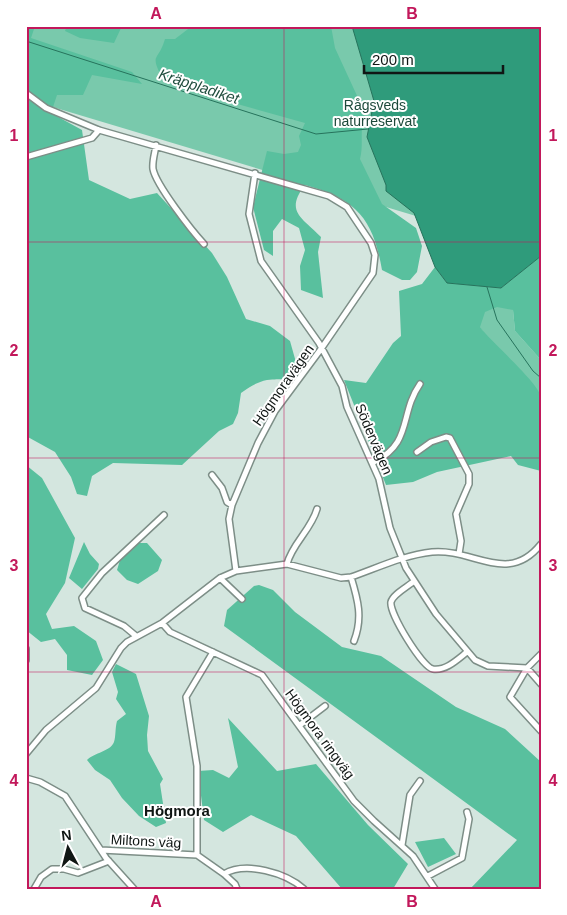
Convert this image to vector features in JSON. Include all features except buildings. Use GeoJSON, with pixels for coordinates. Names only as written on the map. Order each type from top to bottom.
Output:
{"type":"FeatureCollection","features":[{"type":"Feature","properties":{"kind":"street","name":"Högmoravägen"},"geometry":{"type":"LineString","coordinates":[[26,92],[50,110],[99,130],[255,173],[338,200],[347,207],[374,250],[373,273],[266,426],[232,505],[229,524],[236,571]]}},
{"type":"Feature","properties":{"kind":"street"},"geometry":{"type":"LineString","coordinates":[[26,157],[92,138],[99,130]]}},
{"type":"Feature","properties":{"kind":"street"},"geometry":{"type":"LineString","coordinates":[[156,145],[153,168],[156,178],[183,220],[204,244]]}},
{"type":"Feature","properties":{"kind":"street","name":"Södervägen"},"geometry":{"type":"LineString","coordinates":[[255,173],[249,214],[261,261],[321,349],[342,386],[347,407],[374,462],[381,484],[390,528],[402,559],[414,581],[475,660],[488,666],[527,668]]}},
{"type":"Feature","properties":{"kind":"street"},"geometry":{"type":"LineString","coordinates":[[374,462],[386,456],[397,444],[415,392],[420,384]]}},
{"type":"Feature","properties":{"kind":"street"},"geometry":{"type":"LineString","coordinates":[[417,452],[426,445],[446,437],[450,438],[468,468],[469,484],[456,514],[462,540],[459,554]]}},
{"type":"Feature","properties":{"kind":"street"},"geometry":{"type":"LineString","coordinates":[[212,475],[222,488],[227,502],[232,505]]}},
{"type":"Feature","properties":{"kind":"street"},"geometry":{"type":"LineString","coordinates":[[287,564],[292,551],[313,522],[317,509]]}},
{"type":"Feature","properties":{"kind":"street"},"geometry":{"type":"LineString","coordinates":[[136,636],[124,626],[85,608],[82,598],[102,573],[164,515]]}},
{"type":"Feature","properties":{"kind":"street"},"geometry":{"type":"LineString","coordinates":[[26,754],[46,730],[96,688],[121,648],[136,636],[162,623],[220,578],[236,571],[287,564],[341,578],[351,577],[402,559],[435,552],[459,554],[496,564],[512,564],[528,558],[541,544]]}},
{"type":"Feature","properties":{"kind":"street"},"geometry":{"type":"LineString","coordinates":[[351,577],[359,607],[359,626],[354,641]]}},
{"type":"Feature","properties":{"kind":"street"},"geometry":{"type":"LineString","coordinates":[[220,578],[242,599]]}},
{"type":"Feature","properties":{"kind":"street"},"geometry":{"type":"LineString","coordinates":[[414,581],[393,598],[391,605],[403,634],[424,663],[433,669],[442,668],[467,652]]}},
{"type":"Feature","properties":{"kind":"street","name":"Högmora ringväg"},"geometry":{"type":"LineString","coordinates":[[162,623],[170,632],[262,674],[354,801],[374,822],[414,856],[435,889]]}},
{"type":"Feature","properties":{"kind":"street"},"geometry":{"type":"LineString","coordinates":[[26,649],[26,660]]}},
{"type":"Feature","properties":{"kind":"street"},"geometry":{"type":"LineString","coordinates":[[196,855],[197,766],[186,697],[213,652]]}},
{"type":"Feature","properties":{"kind":"street"},"geometry":{"type":"LineString","coordinates":[[541,654],[527,668],[510,697],[541,731]]}},
{"type":"Feature","properties":{"kind":"street"},"geometry":{"type":"LineString","coordinates":[[527,668],[541,684]]}},
{"type":"Feature","properties":{"kind":"street"},"geometry":{"type":"LineString","coordinates":[[300,725],[325,706]]}},
{"type":"Feature","properties":{"kind":"street"},"geometry":{"type":"LineString","coordinates":[[26,778],[40,782],[65,796],[108,861],[134,889]]}},
{"type":"Feature","properties":{"kind":"street"},"geometry":{"type":"LineString","coordinates":[[402,845],[410,795],[420,781]]}},
{"type":"Feature","properties":{"kind":"street"},"geometry":{"type":"LineString","coordinates":[[428,876],[462,858],[469,819],[467,812]]}},
{"type":"Feature","properties":{"kind":"street","name":"Miltons väg"},"geometry":{"type":"LineString","coordinates":[[102,850],[196,855],[224,874],[235,884],[237,889]]}},
{"type":"Feature","properties":{"kind":"street"},"geometry":{"type":"LineString","coordinates":[[34,889],[41,877],[52,869],[64,869],[78,873],[108,861]]}},
{"type":"Feature","properties":{"kind":"street"},"geometry":{"type":"LineString","coordinates":[[224,874],[242,868],[251,868],[289,878],[304,889]]}},
{"type":"Feature","properties":{"kind":"green space","name":"Rågsveds naturreservat"},"geometry":{"type":"Polygon","coordinates":[[[26,26],[457,26],[426,219],[26,99],[26,26]]]}},
{"type":"Feature","properties":{"kind":"green space"},"geometry":{"type":"Polygon","coordinates":[[[447,283],[501,288],[513,310],[515,331],[541,360],[541,396],[528,379],[490,341],[447,283]]]}},
{"type":"Feature","properties":{"kind":"shaded area"},"geometry":{"type":"Polygon","coordinates":[[[26,26],[35,26],[31,38],[132,72],[142,84],[92,75],[83,95],[57,95],[51,113],[82,130],[89,180],[130,199],[157,193],[212,253],[227,277],[246,319],[270,326],[290,341],[299,373],[286,379],[260,382],[241,393],[238,413],[233,424],[219,431],[182,465],[113,463],[92,476],[87,496],[77,494],[71,477],[55,452],[26,436],[26,26]]]}},
{"type":"Feature","properties":{"kind":"shaded area"},"geometry":{"type":"Polygon","coordinates":[[[67,26],[122,26],[114,43],[80,38],[65,31],[67,26]]]}},
{"type":"Feature","properties":{"kind":"shaded area"},"geometry":{"type":"Polygon","coordinates":[[[192,26],[331,26],[335,48],[365,113],[362,124],[360,159],[382,204],[416,228],[422,246],[417,272],[410,280],[402,280],[382,270],[373,237],[359,213],[337,197],[305,185],[299,194],[296,208],[302,219],[321,237],[318,252],[323,298],[301,290],[300,266],[305,250],[299,228],[282,219],[273,231],[273,256],[264,250],[253,207],[267,151],[284,154],[298,152],[301,145],[299,136],[305,123],[209,96],[163,80],[156,65],[156,58],[165,39],[175,39],[192,26]]]}},
{"type":"Feature","properties":{"kind":"shaded area"},"geometry":{"type":"Polygon","coordinates":[[[352,26],[541,26],[541,256],[501,288],[447,283],[435,267],[414,213],[386,191],[386,185],[367,137],[374,101],[352,26]]]}},
{"type":"Feature","properties":{"kind":"shaded area"},"geometry":{"type":"Polygon","coordinates":[[[541,256],[541,360],[515,331],[513,310],[497,307],[485,312],[480,327],[532,382],[541,397],[541,471],[518,465],[511,456],[437,472],[413,482],[386,485],[344,380],[366,383],[393,343],[401,336],[399,291],[422,284],[435,267],[447,283],[501,288],[541,256]]]}},
{"type":"Feature","properties":{"kind":"shaded area"},"geometry":{"type":"Polygon","coordinates":[[[26,465],[42,478],[75,538],[65,583],[46,614],[52,629],[74,626],[96,641],[103,660],[92,675],[67,670],[67,655],[55,639],[41,642],[26,630],[26,465]]]}},
{"type":"Feature","properties":{"kind":"shaded area"},"geometry":{"type":"Polygon","coordinates":[[[84,542],[90,554],[99,564],[98,569],[82,589],[69,578],[84,542]]]}},
{"type":"Feature","properties":{"kind":"shaded area"},"geometry":{"type":"Polygon","coordinates":[[[134,543],[147,543],[162,560],[158,571],[138,584],[127,580],[117,570],[120,560],[134,543]]]}},
{"type":"Feature","properties":{"kind":"shaded area"},"geometry":{"type":"Polygon","coordinates":[[[259,585],[273,590],[295,612],[342,647],[381,656],[456,707],[505,729],[541,762],[541,889],[470,889],[517,840],[224,626],[227,610],[254,586],[259,585]]]}},
{"type":"Feature","properties":{"kind":"shaded area"},"geometry":{"type":"Polygon","coordinates":[[[116,664],[136,674],[149,716],[148,751],[163,779],[160,784],[166,823],[156,827],[139,816],[122,798],[110,780],[95,770],[87,760],[110,748],[115,740],[117,721],[126,714],[116,699],[118,692],[112,672],[116,664]]]}},
{"type":"Feature","properties":{"kind":"shaded area"},"geometry":{"type":"Polygon","coordinates":[[[228,718],[277,771],[316,764],[368,825],[408,864],[393,889],[342,889],[296,836],[251,815],[223,832],[204,820],[198,771],[213,770],[229,778],[238,767],[228,718]]]}},
{"type":"Feature","properties":{"kind":"shaded area"},"geometry":{"type":"Polygon","coordinates":[[[444,838],[456,854],[428,867],[415,842],[444,838]]]}},
{"type":"Feature","properties":{"kind":"waterway","name":"Kräppladiket"},"geometry":{"type":"LineString","coordinates":[[26,41],[316,134],[368,129]]}},
{"type":"Feature","properties":{"kind":"waterway"},"geometry":{"type":"LineString","coordinates":[[487,287],[497,320],[533,371],[541,378]]}},
{"type":"Feature","properties":{"kind":"district","name":"Högmora"},"geometry":{"type":"Point","coordinates":[177,810]}}]}
